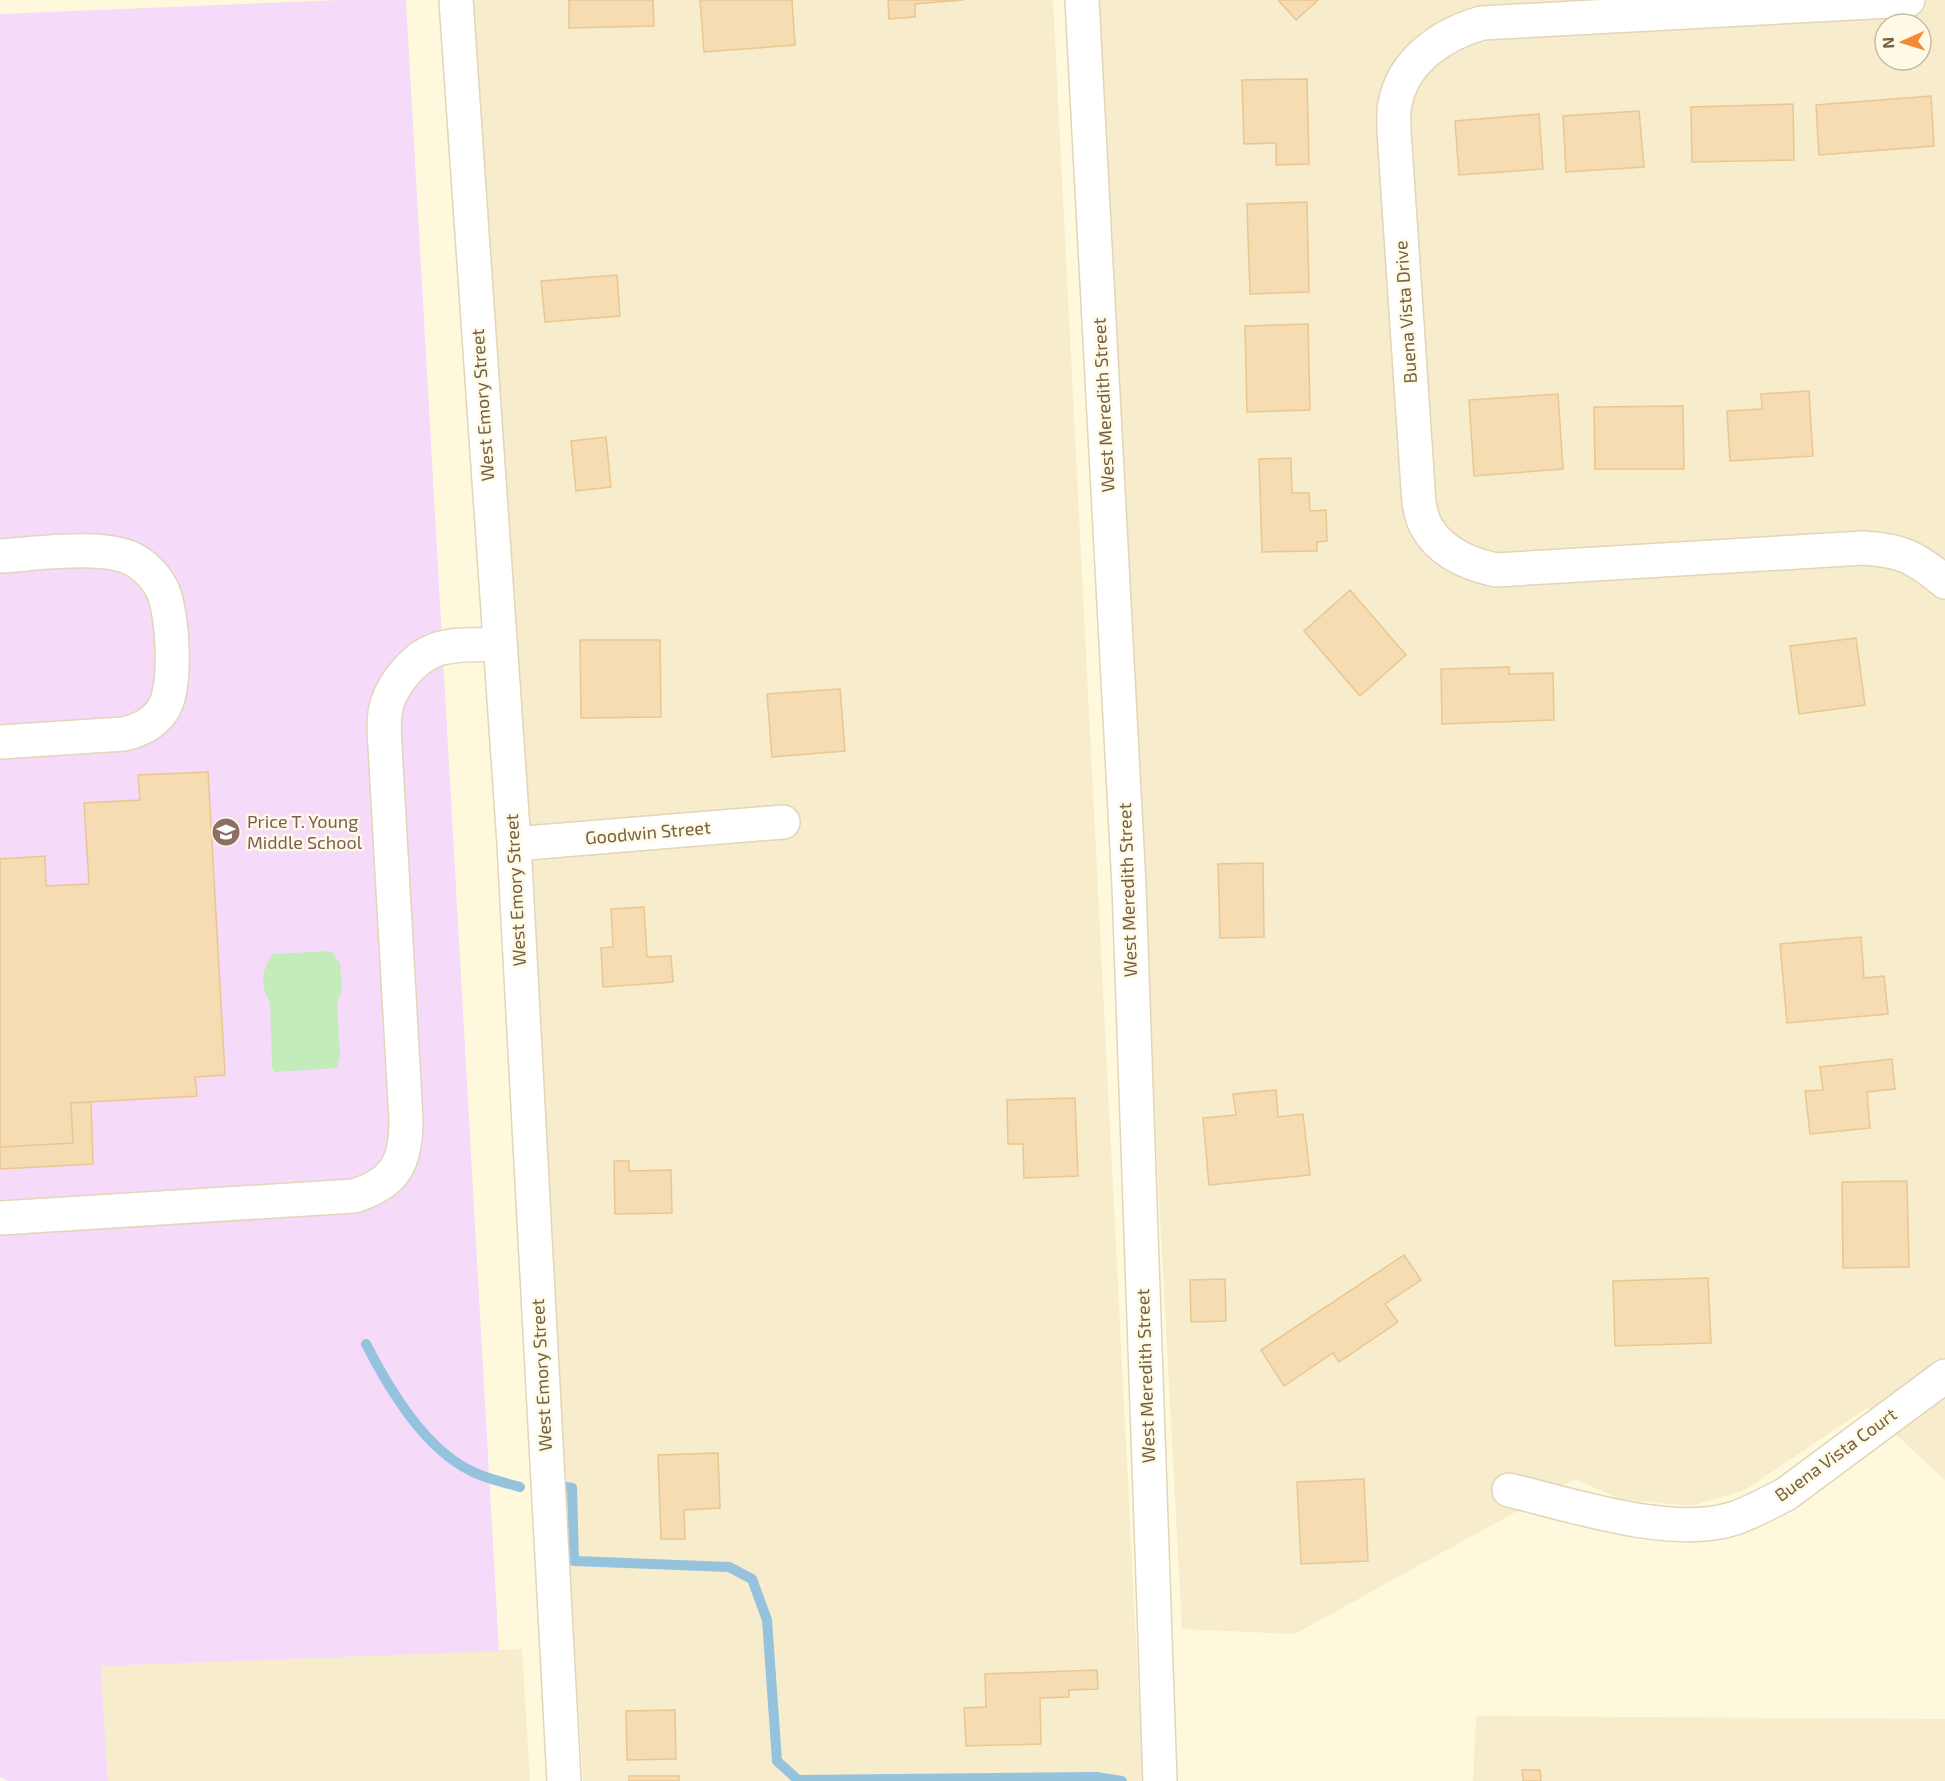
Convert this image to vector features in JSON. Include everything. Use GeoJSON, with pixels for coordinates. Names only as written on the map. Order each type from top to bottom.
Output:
{"type":"FeatureCollection","features":[{"type":"Feature","properties":{"kind":"street","name":"West Emory Street"},"geometry":{"type":"LineString","coordinates":[[456,0],[514,844],[564,1781]]}},
{"type":"Feature","properties":{"kind":"street","name":"West Meredith Street"},"geometry":{"type":"LineString","coordinates":[[1082,0],[1129,886],[1160,1781]]}},
{"type":"Feature","properties":{"kind":"street","name":"Buena Vista Drive"},"geometry":{"type":"LineString","coordinates":[[1908,0],[1482,23],[1443,38],[1415,63],[1404,80],[1395,103],[1394,131],[1419,503],[1425,525],[1446,550],[1477,566],[1496,570],[1872,548],[1899,552],[1916,560],[1945,582]]}},
{"type":"Feature","properties":{"kind":"street"},"geometry":{"type":"LineString","coordinates":[[0,556],[99,550],[119,553],[135,560],[152,573],[162,589],[169,609],[172,679],[170,696],[163,711],[150,724],[137,731],[124,734],[0,742]]}},
{"type":"Feature","properties":{"kind":"street"},"geometry":{"type":"LineString","coordinates":[[0,1218],[354,1196],[378,1187],[392,1175],[401,1158],[406,1140],[406,1120],[384,746],[387,704],[395,688],[413,664],[435,650],[500,644]]}},
{"type":"Feature","properties":{"kind":"street","name":"Goodwin Street"},"geometry":{"type":"LineString","coordinates":[[514,844],[783,822]]}},
{"type":"Feature","properties":{"kind":"street","name":"Buena Vista Court"},"geometry":{"type":"LineString","coordinates":[[1509,1490],[1654,1522],[1685,1525],[1731,1519],[1786,1494],[1945,1376]]}},
{"type":"Feature","properties":{"kind":"shaded area","name":"Price T. Young Middle School"},"geometry":{"type":"Polygon","coordinates":[[[340,0],[406,0],[499,1651],[101,1666],[108,1781],[8,1781],[0,1777],[0,14],[340,0]]]}},
{"type":"Feature","properties":{"kind":"shaded area"},"geometry":{"type":"Polygon","coordinates":[[[471,0],[1053,0],[1143,1781],[583,1781],[471,0]]]}},
{"type":"Feature","properties":{"kind":"shaded area"},"geometry":{"type":"Polygon","coordinates":[[[1095,0],[1945,0],[1945,1480],[1867,1408],[1745,1490],[1691,1506],[1620,1499],[1575,1479],[1295,1634],[1182,1629],[1095,0]]]}},
{"type":"Feature","properties":{"kind":"shaded area"},"geometry":{"type":"Polygon","coordinates":[[[522,1649],[530,1781],[108,1781],[101,1666],[522,1649]]]}},
{"type":"Feature","properties":{"kind":"shaded area"},"geometry":{"type":"Polygon","coordinates":[[[1476,1716],[1945,1719],[1945,1781],[1473,1781],[1476,1716]]]}},
{"type":"Feature","properties":{"kind":"green space"},"geometry":{"type":"Polygon","coordinates":[[[331,951],[340,963],[342,991],[337,1001],[340,1058],[337,1068],[275,1072],[272,1068],[270,1002],[263,984],[264,972],[269,960],[272,954],[331,951]]]}},
{"type":"Feature","properties":{"kind":"building"},"geometry":{"type":"Polygon","coordinates":[[[569,0],[653,0],[654,26],[569,28],[569,0]]]}},
{"type":"Feature","properties":{"kind":"building"},"geometry":{"type":"Polygon","coordinates":[[[700,0],[792,0],[795,45],[704,52],[700,0]]]}},
{"type":"Feature","properties":{"kind":"building"},"geometry":{"type":"Polygon","coordinates":[[[888,0],[963,0],[915,4],[915,17],[889,19],[888,0]]]}},
{"type":"Feature","properties":{"kind":"building"},"geometry":{"type":"Polygon","coordinates":[[[1278,0],[1318,0],[1296,20],[1278,0]]]}},
{"type":"Feature","properties":{"kind":"building"},"geometry":{"type":"Polygon","coordinates":[[[1307,79],[1309,164],[1276,165],[1276,143],[1244,144],[1242,80],[1307,79]]]}},
{"type":"Feature","properties":{"kind":"building"},"geometry":{"type":"Polygon","coordinates":[[[1931,96],[1934,146],[1819,155],[1816,105],[1931,96]]]}},
{"type":"Feature","properties":{"kind":"building"},"geometry":{"type":"Polygon","coordinates":[[[1793,104],[1794,160],[1692,162],[1691,107],[1793,104]]]}},
{"type":"Feature","properties":{"kind":"building"},"geometry":{"type":"Polygon","coordinates":[[[1639,111],[1644,167],[1566,172],[1563,116],[1639,111]]]}},
{"type":"Feature","properties":{"kind":"building"},"geometry":{"type":"Polygon","coordinates":[[[1539,114],[1543,169],[1459,175],[1455,121],[1539,114]]]}},
{"type":"Feature","properties":{"kind":"building"},"geometry":{"type":"Polygon","coordinates":[[[1307,202],[1309,292],[1250,294],[1247,204],[1307,202]]]}},
{"type":"Feature","properties":{"kind":"building"},"geometry":{"type":"Polygon","coordinates":[[[617,275],[620,316],[545,322],[541,281],[617,275]]]}},
{"type":"Feature","properties":{"kind":"building"},"geometry":{"type":"Polygon","coordinates":[[[1308,324],[1310,410],[1247,412],[1245,326],[1308,324]]]}},
{"type":"Feature","properties":{"kind":"building"},"geometry":{"type":"Polygon","coordinates":[[[1809,391],[1813,456],[1730,461],[1727,411],[1762,409],[1761,394],[1809,391]]]}},
{"type":"Feature","properties":{"kind":"building"},"geometry":{"type":"Polygon","coordinates":[[[1558,394],[1563,469],[1474,476],[1469,400],[1558,394]]]}},
{"type":"Feature","properties":{"kind":"building"},"geometry":{"type":"Polygon","coordinates":[[[1683,406],[1684,469],[1595,469],[1594,407],[1683,406]]]}},
{"type":"Feature","properties":{"kind":"building"},"geometry":{"type":"Polygon","coordinates":[[[606,437],[611,487],[576,491],[571,441],[606,437]]]}},
{"type":"Feature","properties":{"kind":"building"},"geometry":{"type":"Polygon","coordinates":[[[1291,458],[1292,493],[1309,493],[1310,511],[1326,510],[1327,541],[1317,542],[1317,551],[1262,552],[1259,459],[1291,458]]]}},
{"type":"Feature","properties":{"kind":"building"},"geometry":{"type":"Polygon","coordinates":[[[1350,590],[1406,655],[1360,696],[1304,631],[1350,590]]]}},
{"type":"Feature","properties":{"kind":"building"},"geometry":{"type":"Polygon","coordinates":[[[1856,638],[1865,705],[1799,714],[1790,646],[1856,638]]]}},
{"type":"Feature","properties":{"kind":"building"},"geometry":{"type":"Polygon","coordinates":[[[580,640],[660,640],[661,717],[581,718],[580,640]]]}},
{"type":"Feature","properties":{"kind":"building"},"geometry":{"type":"Polygon","coordinates":[[[1509,667],[1509,674],[1553,673],[1554,720],[1442,724],[1441,669],[1509,667]]]}},
{"type":"Feature","properties":{"kind":"building"},"geometry":{"type":"Polygon","coordinates":[[[840,689],[845,751],[772,757],[767,694],[840,689]]]}},
{"type":"Feature","properties":{"kind":"building"},"geometry":{"type":"Polygon","coordinates":[[[208,772],[225,1075],[195,1077],[197,1096],[71,1103],[73,1143],[0,1147],[0,859],[45,856],[46,886],[89,884],[84,803],[140,800],[138,775],[208,772]]]}},
{"type":"Feature","properties":{"kind":"building"},"geometry":{"type":"Polygon","coordinates":[[[1263,863],[1264,937],[1220,938],[1218,864],[1263,863]]]}},
{"type":"Feature","properties":{"kind":"building"},"geometry":{"type":"Polygon","coordinates":[[[644,907],[647,957],[671,956],[673,982],[603,987],[601,948],[613,947],[611,909],[644,907]]]}},
{"type":"Feature","properties":{"kind":"building"},"geometry":{"type":"Polygon","coordinates":[[[1861,937],[1864,978],[1884,976],[1888,1014],[1787,1023],[1780,944],[1861,937]]]}},
{"type":"Feature","properties":{"kind":"building"},"geometry":{"type":"Polygon","coordinates":[[[1892,1059],[1895,1089],[1867,1092],[1870,1128],[1810,1134],[1805,1091],[1823,1090],[1820,1067],[1892,1059]]]}},
{"type":"Feature","properties":{"kind":"building"},"geometry":{"type":"Polygon","coordinates":[[[1276,1090],[1278,1117],[1303,1114],[1310,1175],[1209,1185],[1203,1118],[1236,1115],[1233,1094],[1276,1090]]]}},
{"type":"Feature","properties":{"kind":"building"},"geometry":{"type":"Polygon","coordinates":[[[1075,1098],[1078,1176],[1024,1178],[1023,1144],[1008,1144],[1007,1100],[1075,1098]]]}},
{"type":"Feature","properties":{"kind":"building"},"geometry":{"type":"Polygon","coordinates":[[[91,1102],[93,1164],[0,1169],[0,1147],[73,1143],[71,1103],[91,1102]]]}},
{"type":"Feature","properties":{"kind":"building"},"geometry":{"type":"Polygon","coordinates":[[[614,1161],[629,1161],[629,1171],[671,1170],[672,1213],[615,1214],[614,1161]]]}},
{"type":"Feature","properties":{"kind":"building"},"geometry":{"type":"Polygon","coordinates":[[[1907,1181],[1909,1267],[1843,1268],[1842,1182],[1907,1181]]]}},
{"type":"Feature","properties":{"kind":"building"},"geometry":{"type":"Polygon","coordinates":[[[1404,1255],[1421,1280],[1385,1304],[1398,1322],[1339,1362],[1333,1353],[1284,1386],[1261,1350],[1404,1255]]]}},
{"type":"Feature","properties":{"kind":"building"},"geometry":{"type":"Polygon","coordinates":[[[1708,1278],[1711,1343],[1615,1346],[1613,1281],[1708,1278]]]}},
{"type":"Feature","properties":{"kind":"building"},"geometry":{"type":"Polygon","coordinates":[[[1225,1279],[1226,1321],[1191,1322],[1190,1280],[1225,1279]]]}},
{"type":"Feature","properties":{"kind":"building"},"geometry":{"type":"Polygon","coordinates":[[[718,1453],[720,1508],[684,1510],[685,1539],[661,1539],[658,1455],[718,1453]]]}},
{"type":"Feature","properties":{"kind":"building"},"geometry":{"type":"Polygon","coordinates":[[[1364,1479],[1368,1561],[1301,1564],[1297,1482],[1364,1479]]]}},
{"type":"Feature","properties":{"kind":"building"},"geometry":{"type":"Polygon","coordinates":[[[1097,1670],[1098,1689],[1069,1690],[1069,1697],[1040,1698],[1041,1744],[966,1746],[964,1708],[986,1707],[985,1674],[1097,1670]]]}},
{"type":"Feature","properties":{"kind":"building"},"geometry":{"type":"Polygon","coordinates":[[[675,1710],[676,1759],[627,1760],[626,1711],[675,1710]]]}},
{"type":"Feature","properties":{"kind":"building"},"geometry":{"type":"Polygon","coordinates":[[[1522,1770],[1540,1770],[1541,1781],[1523,1781],[1522,1770]]]}},
{"type":"Feature","properties":{"kind":"building"},"geometry":{"type":"Polygon","coordinates":[[[629,1776],[679,1776],[679,1781],[629,1781],[629,1776]]]}},
{"type":"Feature","properties":{"kind":"waterway"},"geometry":{"type":"LineString","coordinates":[[366,1344],[397,1398],[423,1433],[438,1448],[454,1461],[477,1474],[520,1487]]}},
{"type":"Feature","properties":{"kind":"waterway"},"geometry":{"type":"LineString","coordinates":[[566,1487],[572,1488],[574,1561],[729,1567],[752,1579],[767,1620],[777,1761],[798,1780],[1096,1777],[1122,1781]]}},
{"type":"Feature","properties":{"kind":"place","name":"Price T. Young Middle School"},"geometry":{"type":"Point","coordinates":[226,832]}}]}
